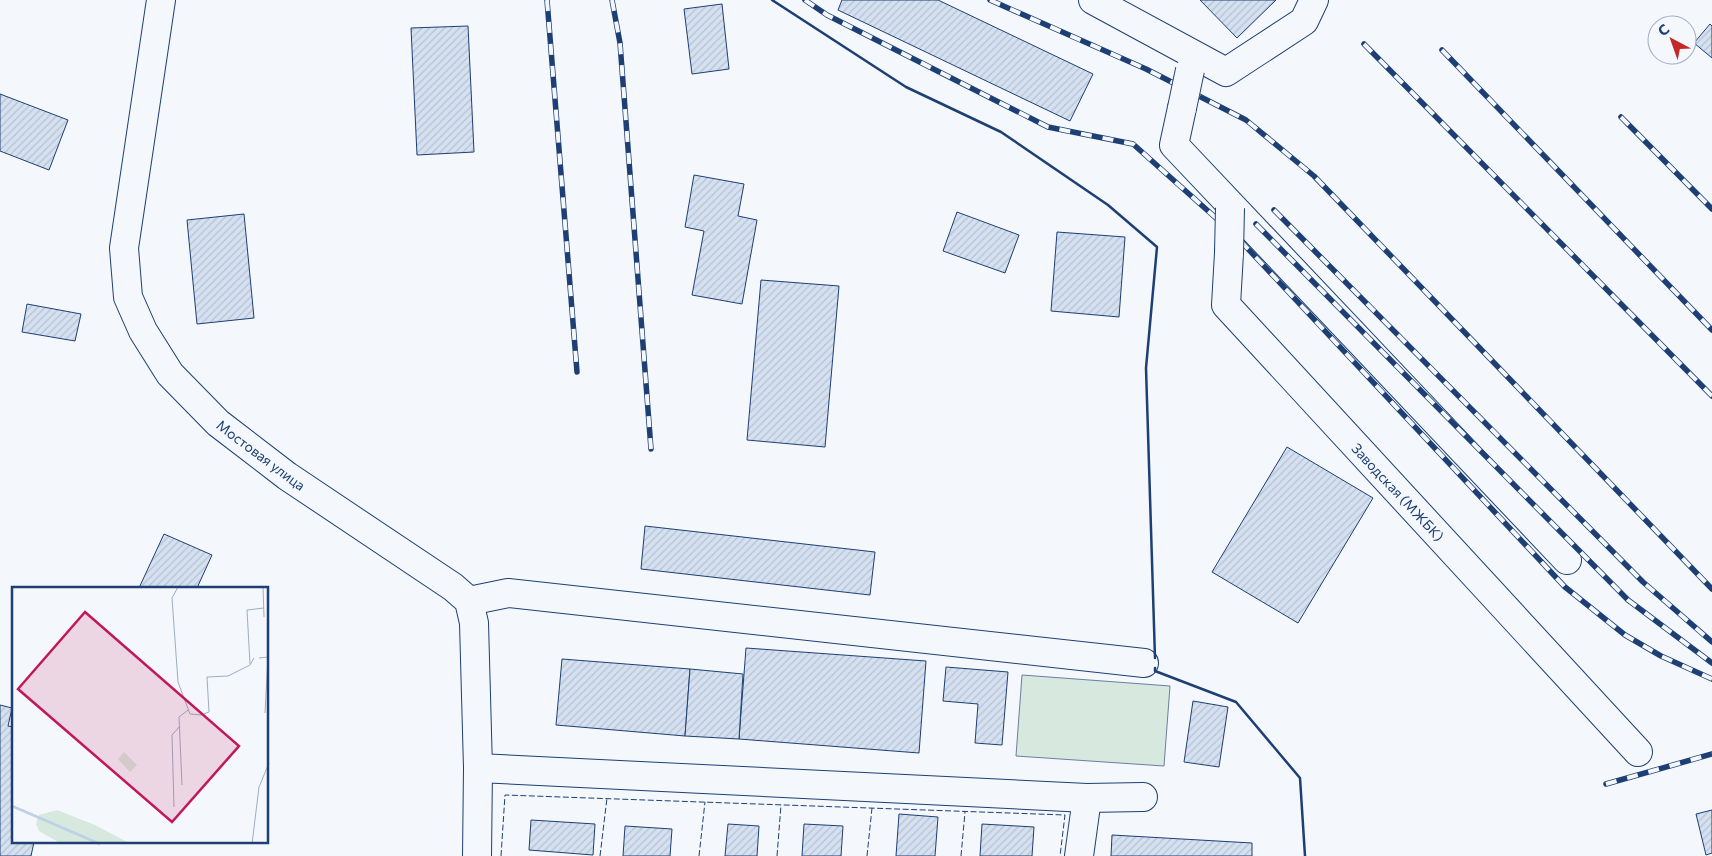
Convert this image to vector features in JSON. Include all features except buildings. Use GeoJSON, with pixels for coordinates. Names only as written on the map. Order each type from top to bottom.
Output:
{"type":"FeatureCollection","features":[{"type":"Feature","properties":{"kind":"street","name":"Мостовая улица"},"geometry":{"type":"LineString","coordinates":[[160,0],[124,248],[128,297],[143,331],[170,374],[218,422],[287,476],[453,587],[470,601]]}},
{"type":"Feature","properties":{"kind":"street"},"geometry":{"type":"LineString","coordinates":[[1093,0],[1191,62],[1226,72],[1304,21],[1314,0]]}},
{"type":"Feature","properties":{"kind":"street"},"geometry":{"type":"LineString","coordinates":[[1191,62],[1174,145],[1567,560]]}},
{"type":"Feature","properties":{"kind":"street","name":"Заводская (МЖБК)"},"geometry":{"type":"LineString","coordinates":[[1230,206],[1226,305],[1638,752]]}},
{"type":"Feature","properties":{"kind":"street"},"geometry":{"type":"LineString","coordinates":[[477,856],[478,768],[474,623],[470,601],[508,593],[1144,662]]}},
{"type":"Feature","properties":{"kind":"street"},"geometry":{"type":"LineString","coordinates":[[478,768],[1087,798],[1143,797]]}},
{"type":"Feature","properties":{"kind":"street"},"geometry":{"type":"LineString","coordinates":[[1079,856],[1087,798]]}},
{"type":"Feature","properties":{"kind":"shaded area"},"geometry":{"type":"Polygon","coordinates":[[[1022,675],[1170,686],[1164,766],[1016,756],[1022,675]]]}},
{"type":"Feature","properties":{"kind":"railway"},"geometry":{"type":"LineString","coordinates":[[547,0],[577,372]]}},
{"type":"Feature","properties":{"kind":"railway"},"geometry":{"type":"LineString","coordinates":[[612,0],[620,43],[651,449]]}},
{"type":"Feature","properties":{"kind":"railway"},"geometry":{"type":"LineString","coordinates":[[805,0],[827,15],[1048,127],[1133,144],[1235,235],[1565,587],[1625,635],[1661,656],[1712,679]]}},
{"type":"Feature","properties":{"kind":"railway"},"geometry":{"type":"LineString","coordinates":[[990,0],[1146,69],[1246,120],[1314,176],[1712,589]]}},
{"type":"Feature","properties":{"kind":"railway"},"geometry":{"type":"LineString","coordinates":[[1364,44],[1712,396]]}},
{"type":"Feature","properties":{"kind":"railway"},"geometry":{"type":"LineString","coordinates":[[1442,50],[1712,330]]}},
{"type":"Feature","properties":{"kind":"railway"},"geometry":{"type":"LineString","coordinates":[[1621,117],[1712,209]]}},
{"type":"Feature","properties":{"kind":"railway"},"geometry":{"type":"LineString","coordinates":[[1274,210],[1643,582],[1712,642]]}},
{"type":"Feature","properties":{"kind":"railway"},"geometry":{"type":"LineString","coordinates":[[1256,224],[1628,600],[1712,663]]}},
{"type":"Feature","properties":{"kind":"railway"},"geometry":{"type":"LineString","coordinates":[[1606,784],[1712,754]]}},
{"type":"Feature","properties":{"kind":"fence"},"geometry":{"type":"LineString","coordinates":[[501,856],[505,795],[1065,815],[1060,856]]}},
{"type":"Feature","properties":{"kind":"fence"},"geometry":{"type":"LineString","coordinates":[[600,856],[607,798]]}},
{"type":"Feature","properties":{"kind":"fence"},"geometry":{"type":"LineString","coordinates":[[699,856],[705,802]]}},
{"type":"Feature","properties":{"kind":"fence"},"geometry":{"type":"LineString","coordinates":[[777,856],[781,805]]}},
{"type":"Feature","properties":{"kind":"fence"},"geometry":{"type":"LineString","coordinates":[[867,856],[872,808]]}},
{"type":"Feature","properties":{"kind":"fence"},"geometry":{"type":"LineString","coordinates":[[961,856],[965,812]]}},
{"type":"Feature","properties":{"kind":"wall"},"geometry":{"type":"LineString","coordinates":[[772,0],[906,87],[1001,132],[1108,205],[1157,247],[1146,368],[1155,658]]}},
{"type":"Feature","properties":{"kind":"wall"},"geometry":{"type":"LineString","coordinates":[[1155,668],[1155,671],[1236,702],[1300,778],[1305,856]]}}]}
